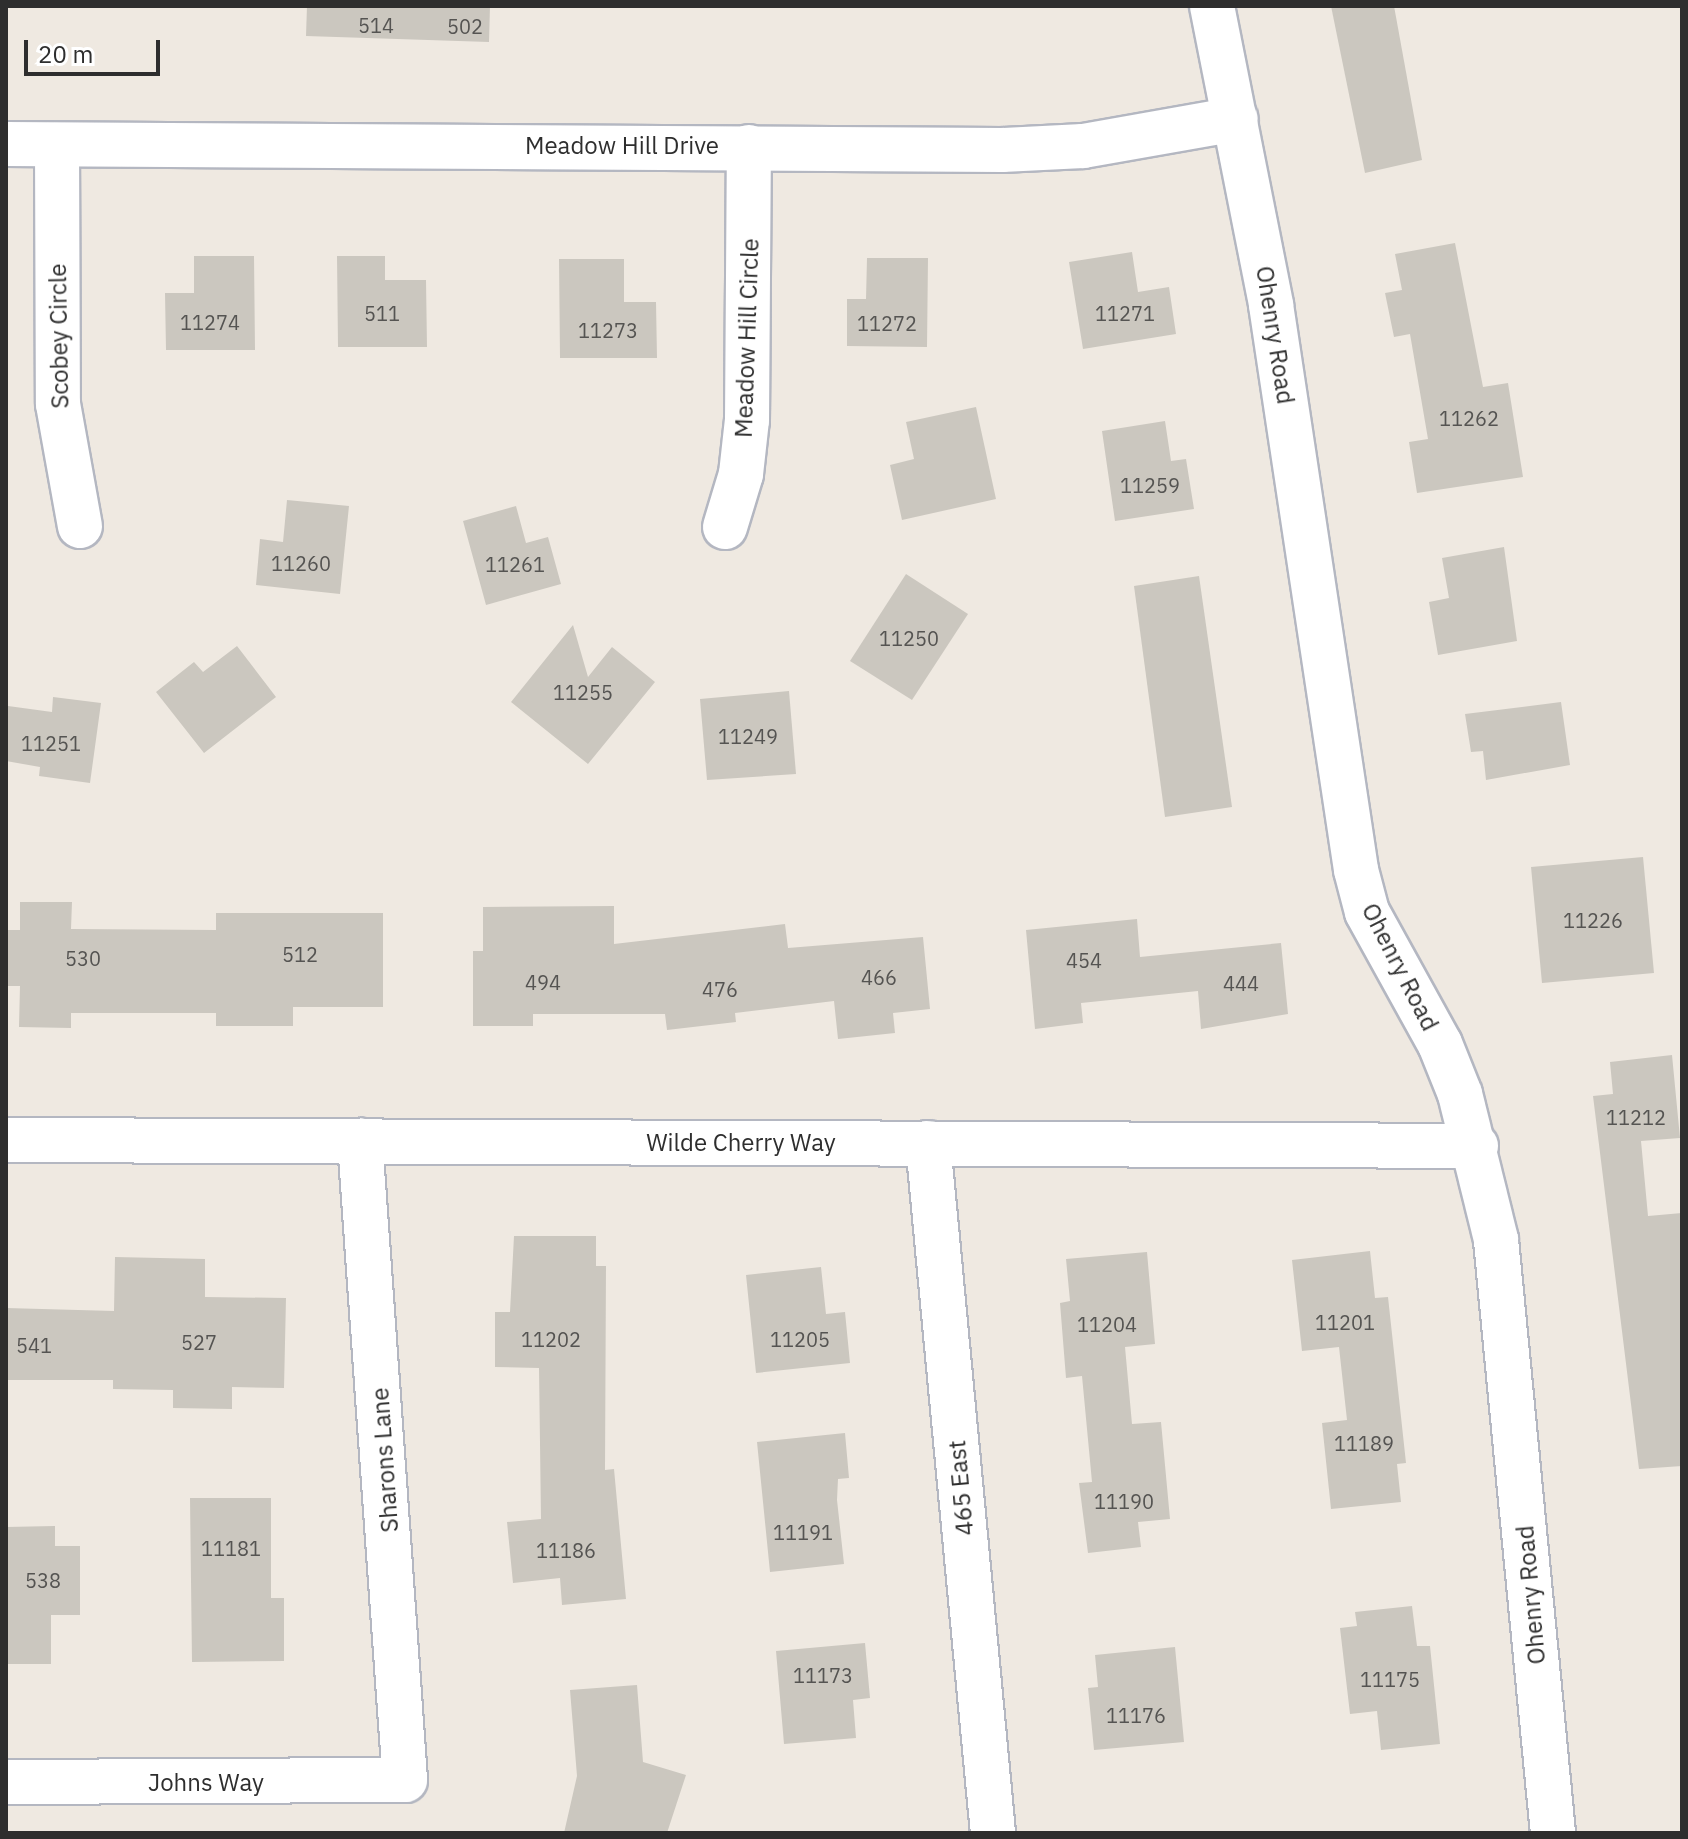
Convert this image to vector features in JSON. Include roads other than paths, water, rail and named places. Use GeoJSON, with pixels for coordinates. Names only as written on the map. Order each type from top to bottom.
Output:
{"type":"FeatureCollection","features":[{"type":"Feature","properties":{"kind":"street","name":"Ohenry Road"},"geometry":{"type":"LineString","coordinates":[[1212,6],[1273,320],[1356,870],[1367,912],[1440,1044],[1476,1146],[1502,1284],[1553,1833]]}},
{"type":"Feature","properties":{"kind":"street","name":"Meadow Hill Drive"},"geometry":{"type":"LineString","coordinates":[[6,144],[1083,146],[1236,119]]}},
{"type":"Feature","properties":{"kind":"street","name":"Scobey Circle"},"geometry":{"type":"LineString","coordinates":[[57,145],[58,404],[80,526]]}},
{"type":"Feature","properties":{"kind":"street","name":"Meadow Hill Circle"},"geometry":{"type":"LineString","coordinates":[[725,527],[747,420],[749,147]]}},
{"type":"Feature","properties":{"kind":"street","name":"Wilde Cherry Way"},"geometry":{"type":"LineString","coordinates":[[6,1140],[1476,1146]]}},
{"type":"Feature","properties":{"kind":"street","name":"Sharons Lane"},"geometry":{"type":"LineString","coordinates":[[360,1141],[405,1780]]}},
{"type":"Feature","properties":{"kind":"street","name":"465 East"},"geometry":{"type":"LineString","coordinates":[[928,1143],[993,1833]]}},
{"type":"Feature","properties":{"kind":"street","name":"Johns Way"},"geometry":{"type":"LineString","coordinates":[[6,1782],[405,1780]]}}]}
